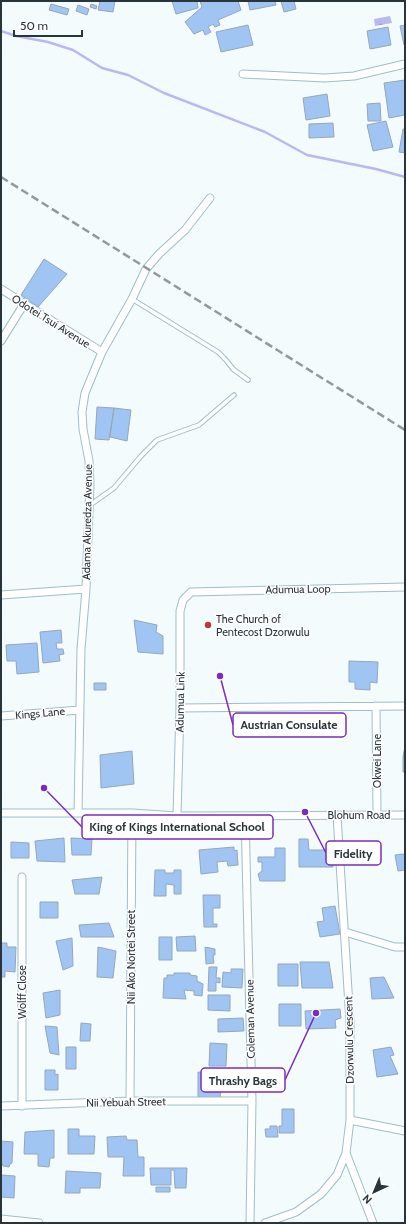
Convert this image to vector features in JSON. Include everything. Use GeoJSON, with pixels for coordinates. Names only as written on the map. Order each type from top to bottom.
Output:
{"type":"FeatureCollection","features":[{"type":"Feature","properties":{"kind":"street"},"geometry":{"type":"LineString","coordinates":[[243,74],[325,78],[354,76],[405,64]]}},
{"type":"Feature","properties":{"kind":"street","name":"Adama Akuredza Avenue"},"geometry":{"type":"LineString","coordinates":[[78,813],[81,649],[86,589],[90,484],[89,461],[83,429],[82,412],[85,393],[102,352],[132,299],[146,269],[159,254],[185,230],[210,198]]}},
{"type":"Feature","properties":{"kind":"street","name":"Odotei Tsui Avenue"},"geometry":{"type":"LineString","coordinates":[[1,289],[102,352]]}},
{"type":"Feature","properties":{"kind":"street"},"geometry":{"type":"LineString","coordinates":[[1,341],[24,304]]}},
{"type":"Feature","properties":{"kind":"street","name":"Adumua Loop"},"geometry":{"type":"LineString","coordinates":[[191,592],[405,586]]}},
{"type":"Feature","properties":{"kind":"street"},"geometry":{"type":"LineString","coordinates":[[1,595],[86,589]]}},
{"type":"Feature","properties":{"kind":"street","name":"Adumua Link"},"geometry":{"type":"LineString","coordinates":[[177,816],[180,708],[180,611],[184,600],[191,592]]}},
{"type":"Feature","properties":{"kind":"street","name":"Okwei Lane"},"geometry":{"type":"LineString","coordinates":[[376,706],[377,815]]}},
{"type":"Feature","properties":{"kind":"street"},"geometry":{"type":"LineString","coordinates":[[180,708],[405,706]]}},
{"type":"Feature","properties":{"kind":"street","name":"Kings Lane"},"geometry":{"type":"LineString","coordinates":[[1,716],[80,710]]}},
{"type":"Feature","properties":{"kind":"street","name":"Blohum Road"},"geometry":{"type":"LineString","coordinates":[[1,813],[132,813],[177,816],[405,815]]}},
{"type":"Feature","properties":{"kind":"street","name":"Nii Ako Nortei Street"},"geometry":{"type":"LineString","coordinates":[[130,1101],[132,813]]}},
{"type":"Feature","properties":{"kind":"street","name":"Coleman Avenue"},"geometry":{"type":"LineString","coordinates":[[245,816],[252,1102],[250,1223]]}},
{"type":"Feature","properties":{"kind":"street","name":"Dzorwulu Crescent"},"geometry":{"type":"LineString","coordinates":[[265,1223],[296,1212],[321,1194],[336,1175],[346,1153],[350,1120],[350,1022],[338,816]]}},
{"type":"Feature","properties":{"kind":"street","name":"Wolff Close"},"geometry":{"type":"LineString","coordinates":[[22,877],[22,1106]]}},
{"type":"Feature","properties":{"kind":"street"},"geometry":{"type":"LineString","coordinates":[[345,932],[395,947],[405,947]]}},
{"type":"Feature","properties":{"kind":"street","name":"Nii Yebuah Street"},"geometry":{"type":"LineString","coordinates":[[1,1106],[130,1101],[252,1102]]}},
{"type":"Feature","properties":{"kind":"street"},"geometry":{"type":"LineString","coordinates":[[350,1120],[405,1130]]}},
{"type":"Feature","properties":{"kind":"street"},"geometry":{"type":"LineString","coordinates":[[346,1153],[373,1223]]}},
{"type":"Feature","properties":{"kind":"street"},"geometry":{"type":"LineString","coordinates":[[1,1219],[39,1223]]}},
{"type":"Feature","properties":{"kind":"lane"},"geometry":{"type":"LineString","coordinates":[[132,299],[218,352],[233,370],[248,380]]}},
{"type":"Feature","properties":{"kind":"lane"},"geometry":{"type":"LineString","coordinates":[[89,505],[114,488],[141,456],[157,440],[199,426],[234,395]]}},
{"type":"Feature","properties":{"kind":"water"},"geometry":{"type":"Polygon","coordinates":[[[390,16],[392,23],[375,26],[374,19],[390,16]]]}},
{"type":"Feature","properties":{"kind":"building"},"geometry":{"type":"Polygon","coordinates":[[[100,1],[115,1],[113,12],[98,10],[100,1]]]}},
{"type":"Feature","properties":{"kind":"building"},"geometry":{"type":"Polygon","coordinates":[[[172,1],[197,1],[198,8],[176,14],[172,1]]]}},
{"type":"Feature","properties":{"kind":"building"},"geometry":{"type":"Polygon","coordinates":[[[200,1],[238,1],[241,10],[218,20],[220,25],[215,27],[213,24],[208,27],[211,32],[205,35],[203,30],[194,34],[185,22],[202,7],[200,1]]]}},
{"type":"Feature","properties":{"kind":"building"},"geometry":{"type":"Polygon","coordinates":[[[248,1],[275,1],[276,5],[250,10],[248,1]]]}},
{"type":"Feature","properties":{"kind":"building"},"geometry":{"type":"Polygon","coordinates":[[[281,1],[294,1],[296,9],[284,12],[281,1]]]}},
{"type":"Feature","properties":{"kind":"building"},"geometry":{"type":"Polygon","coordinates":[[[51,4],[69,9],[67,15],[49,10],[51,4]]]}},
{"type":"Feature","properties":{"kind":"building"},"geometry":{"type":"Polygon","coordinates":[[[91,4],[97,6],[96,9],[90,7],[91,4]]]}},
{"type":"Feature","properties":{"kind":"building"},"geometry":{"type":"Polygon","coordinates":[[[78,5],[89,9],[87,15],[76,11],[78,5]]]}},
{"type":"Feature","properties":{"kind":"building"},"geometry":{"type":"Polygon","coordinates":[[[248,25],[253,45],[221,52],[216,32],[248,25]]]}},
{"type":"Feature","properties":{"kind":"building"},"geometry":{"type":"Polygon","coordinates":[[[405,25],[405,44],[404,45],[400,26],[405,25]]]}},
{"type":"Feature","properties":{"kind":"building"},"geometry":{"type":"Polygon","coordinates":[[[388,27],[391,45],[370,49],[367,31],[388,27]]]}},
{"type":"Feature","properties":{"kind":"building"},"geometry":{"type":"Polygon","coordinates":[[[405,80],[405,115],[389,118],[384,83],[405,80]]]}},
{"type":"Feature","properties":{"kind":"building"},"geometry":{"type":"Polygon","coordinates":[[[327,94],[330,116],[306,120],[303,98],[327,94]]]}},
{"type":"Feature","properties":{"kind":"building"},"geometry":{"type":"Polygon","coordinates":[[[380,103],[381,121],[368,121],[367,104],[380,103]]]}},
{"type":"Feature","properties":{"kind":"building"},"geometry":{"type":"Polygon","coordinates":[[[386,121],[393,147],[373,151],[367,125],[386,121]]]}},
{"type":"Feature","properties":{"kind":"building"},"geometry":{"type":"Polygon","coordinates":[[[333,123],[334,137],[309,138],[309,124],[333,123]]]}},
{"type":"Feature","properties":{"kind":"building"},"geometry":{"type":"Polygon","coordinates":[[[403,129],[405,129],[405,153],[399,152],[403,129]]]}},
{"type":"Feature","properties":{"kind":"building"},"geometry":{"type":"Polygon","coordinates":[[[44,259],[67,274],[38,307],[21,295],[44,259]]]}},
{"type":"Feature","properties":{"kind":"building"},"geometry":{"type":"Polygon","coordinates":[[[97,407],[114,408],[109,440],[95,439],[97,407]]]}},
{"type":"Feature","properties":{"kind":"building"},"geometry":{"type":"Polygon","coordinates":[[[114,408],[131,410],[127,441],[110,437],[114,408]]]}},
{"type":"Feature","properties":{"kind":"building"},"geometry":{"type":"Polygon","coordinates":[[[134,620],[157,625],[156,632],[163,636],[163,654],[138,652],[134,620]]]}},
{"type":"Feature","properties":{"kind":"building"},"geometry":{"type":"Polygon","coordinates":[[[61,630],[62,643],[56,643],[57,649],[63,649],[64,654],[59,655],[60,661],[43,663],[40,632],[61,630]]]}},
{"type":"Feature","properties":{"kind":"building"},"geometry":{"type":"Polygon","coordinates":[[[37,643],[39,672],[17,674],[16,661],[7,661],[6,645],[37,643]]]}},
{"type":"Feature","properties":{"kind":"building"},"geometry":{"type":"Polygon","coordinates":[[[349,661],[378,662],[377,683],[370,682],[370,690],[355,689],[355,682],[349,682],[349,661]]]}},
{"type":"Feature","properties":{"kind":"building"},"geometry":{"type":"Polygon","coordinates":[[[94,683],[106,683],[106,690],[94,690],[94,683]]]}},
{"type":"Feature","properties":{"kind":"building"},"geometry":{"type":"Polygon","coordinates":[[[405,746],[405,772],[403,772],[403,757],[405,746]]]}},
{"type":"Feature","properties":{"kind":"building"},"geometry":{"type":"Polygon","coordinates":[[[132,751],[134,784],[101,788],[100,755],[132,751]]]}},
{"type":"Feature","properties":{"kind":"building"},"geometry":{"type":"Polygon","coordinates":[[[64,838],[65,862],[37,861],[35,841],[64,838]]]}},
{"type":"Feature","properties":{"kind":"building"},"geometry":{"type":"Polygon","coordinates":[[[71,838],[92,839],[91,855],[72,855],[71,838]]]}},
{"type":"Feature","properties":{"kind":"building"},"geometry":{"type":"Polygon","coordinates":[[[299,839],[308,839],[309,850],[333,850],[333,867],[299,867],[299,839]]]}},
{"type":"Feature","properties":{"kind":"building"},"geometry":{"type":"Polygon","coordinates":[[[11,842],[29,843],[29,858],[11,858],[11,842]]]}},
{"type":"Feature","properties":{"kind":"building"},"geometry":{"type":"Polygon","coordinates":[[[234,847],[234,851],[237,850],[238,865],[228,866],[227,861],[217,862],[218,872],[201,874],[199,850],[234,847]]]}},
{"type":"Feature","properties":{"kind":"building"},"geometry":{"type":"Polygon","coordinates":[[[275,848],[285,848],[285,881],[260,881],[258,874],[262,871],[262,862],[258,862],[258,857],[275,857],[275,848]]]}},
{"type":"Feature","properties":{"kind":"building"},"geometry":{"type":"Polygon","coordinates":[[[395,855],[405,855],[405,870],[398,871],[395,855]]]}},
{"type":"Feature","properties":{"kind":"building"},"geometry":{"type":"Polygon","coordinates":[[[155,870],[165,870],[165,873],[174,873],[174,870],[181,870],[181,894],[174,894],[174,885],[166,884],[166,896],[154,896],[155,870]]]}},
{"type":"Feature","properties":{"kind":"building"},"geometry":{"type":"Polygon","coordinates":[[[102,877],[99,894],[75,894],[72,880],[102,877]]]}},
{"type":"Feature","properties":{"kind":"building"},"geometry":{"type":"Polygon","coordinates":[[[203,895],[220,895],[220,908],[213,908],[213,924],[217,924],[217,927],[204,927],[203,895]]]}},
{"type":"Feature","properties":{"kind":"building"},"geometry":{"type":"Polygon","coordinates":[[[40,902],[58,902],[58,918],[40,918],[40,902]]]}},
{"type":"Feature","properties":{"kind":"building"},"geometry":{"type":"Polygon","coordinates":[[[335,906],[340,934],[320,937],[317,922],[324,921],[322,908],[335,906]]]}},
{"type":"Feature","properties":{"kind":"building"},"geometry":{"type":"Polygon","coordinates":[[[109,923],[114,937],[81,937],[79,925],[109,923]]]}},
{"type":"Feature","properties":{"kind":"building"},"geometry":{"type":"Polygon","coordinates":[[[195,936],[196,951],[177,951],[176,937],[195,936]]]}},
{"type":"Feature","properties":{"kind":"building"},"geometry":{"type":"Polygon","coordinates":[[[159,937],[172,937],[172,960],[159,960],[159,937]]]}},
{"type":"Feature","properties":{"kind":"building"},"geometry":{"type":"Polygon","coordinates":[[[72,938],[73,966],[63,970],[56,941],[72,938]]]}},
{"type":"Feature","properties":{"kind":"building"},"geometry":{"type":"Polygon","coordinates":[[[1,943],[7,943],[7,947],[16,947],[15,972],[5,971],[5,977],[1,977],[1,943]]]}},
{"type":"Feature","properties":{"kind":"building"},"geometry":{"type":"Polygon","coordinates":[[[98,947],[116,951],[113,978],[97,977],[98,947]]]}},
{"type":"Feature","properties":{"kind":"building"},"geometry":{"type":"Polygon","coordinates":[[[205,947],[215,949],[215,955],[213,955],[214,963],[206,964],[205,947]]]}},
{"type":"Feature","properties":{"kind":"building"},"geometry":{"type":"Polygon","coordinates":[[[300,962],[329,962],[333,988],[302,988],[300,962]]]}},
{"type":"Feature","properties":{"kind":"building"},"geometry":{"type":"Polygon","coordinates":[[[278,964],[298,964],[298,986],[278,986],[278,964]]]}},
{"type":"Feature","properties":{"kind":"building"},"geometry":{"type":"Polygon","coordinates":[[[209,967],[217,967],[216,978],[220,978],[220,983],[216,982],[216,991],[208,991],[209,967]]]}},
{"type":"Feature","properties":{"kind":"building"},"geometry":{"type":"Polygon","coordinates":[[[231,969],[243,969],[242,988],[222,987],[223,972],[231,973],[231,969]]]}},
{"type":"Feature","properties":{"kind":"building"},"geometry":{"type":"Polygon","coordinates":[[[174,973],[190,973],[190,975],[197,976],[197,981],[203,984],[202,996],[194,995],[194,991],[184,990],[186,999],[163,998],[164,978],[167,978],[167,975],[174,975],[174,973]]]}},
{"type":"Feature","properties":{"kind":"building"},"geometry":{"type":"Polygon","coordinates":[[[384,977],[394,998],[372,999],[370,978],[384,977]]]}},
{"type":"Feature","properties":{"kind":"building"},"geometry":{"type":"Polygon","coordinates":[[[60,990],[60,1015],[46,1018],[43,993],[60,990]]]}},
{"type":"Feature","properties":{"kind":"building"},"geometry":{"type":"Polygon","coordinates":[[[208,995],[230,995],[230,1011],[208,1010],[208,995]]]}},
{"type":"Feature","properties":{"kind":"building"},"geometry":{"type":"Polygon","coordinates":[[[279,1004],[301,1004],[301,1026],[279,1026],[279,1004]]]}},
{"type":"Feature","properties":{"kind":"building"},"geometry":{"type":"Polygon","coordinates":[[[340,1009],[341,1018],[335,1020],[336,1028],[306,1029],[305,1011],[340,1009]]]}},
{"type":"Feature","properties":{"kind":"building"},"geometry":{"type":"Polygon","coordinates":[[[243,1018],[244,1031],[218,1032],[218,1019],[243,1018]]]}},
{"type":"Feature","properties":{"kind":"building"},"geometry":{"type":"Polygon","coordinates":[[[81,1023],[91,1024],[90,1041],[80,1041],[81,1023]]]}},
{"type":"Feature","properties":{"kind":"building"},"geometry":{"type":"Polygon","coordinates":[[[45,1026],[57,1027],[59,1055],[50,1053],[45,1026]]]}},
{"type":"Feature","properties":{"kind":"building"},"geometry":{"type":"Polygon","coordinates":[[[210,1043],[227,1044],[226,1066],[209,1066],[210,1043]]]}},
{"type":"Feature","properties":{"kind":"building"},"geometry":{"type":"Polygon","coordinates":[[[66,1047],[76,1047],[76,1069],[66,1069],[66,1047]]]}},
{"type":"Feature","properties":{"kind":"building"},"geometry":{"type":"Polygon","coordinates":[[[391,1047],[394,1055],[390,1056],[398,1074],[377,1077],[373,1050],[391,1047]]]}},
{"type":"Feature","properties":{"kind":"building"},"geometry":{"type":"Polygon","coordinates":[[[45,1070],[55,1070],[55,1075],[58,1074],[58,1090],[45,1090],[45,1070]]]}},
{"type":"Feature","properties":{"kind":"building"},"geometry":{"type":"Polygon","coordinates":[[[198,1072],[206,1073],[207,1076],[217,1076],[217,1086],[221,1086],[220,1098],[198,1097],[198,1072]]]}},
{"type":"Feature","properties":{"kind":"building"},"geometry":{"type":"Polygon","coordinates":[[[282,1109],[294,1109],[294,1133],[279,1133],[279,1126],[282,1126],[282,1109]]]}},
{"type":"Feature","properties":{"kind":"building"},"geometry":{"type":"Polygon","coordinates":[[[270,1126],[277,1126],[278,1137],[266,1137],[265,1129],[270,1129],[270,1126]]]}},
{"type":"Feature","properties":{"kind":"building"},"geometry":{"type":"Polygon","coordinates":[[[68,1129],[79,1129],[79,1136],[95,1136],[94,1154],[68,1154],[68,1129]]]}},
{"type":"Feature","properties":{"kind":"building"},"geometry":{"type":"Polygon","coordinates":[[[54,1130],[54,1158],[50,1158],[49,1167],[38,1166],[38,1154],[24,1154],[25,1132],[54,1130]]]}},
{"type":"Feature","properties":{"kind":"building"},"geometry":{"type":"Polygon","coordinates":[[[126,1136],[127,1140],[137,1140],[138,1157],[144,1157],[144,1176],[123,1176],[124,1157],[108,1157],[107,1137],[126,1136]]]}},
{"type":"Feature","properties":{"kind":"building"},"geometry":{"type":"Polygon","coordinates":[[[1,1141],[13,1142],[12,1163],[9,1167],[3,1166],[1,1163],[1,1141]]]}},
{"type":"Feature","properties":{"kind":"building"},"geometry":{"type":"Polygon","coordinates":[[[150,1168],[187,1168],[186,1188],[175,1188],[174,1170],[171,1170],[171,1185],[151,1185],[150,1168]]]}},
{"type":"Feature","properties":{"kind":"building"},"geometry":{"type":"Polygon","coordinates":[[[66,1171],[101,1173],[100,1188],[80,1188],[80,1193],[65,1193],[66,1171]]]}},
{"type":"Feature","properties":{"kind":"building"},"geometry":{"type":"Polygon","coordinates":[[[1,1175],[15,1176],[14,1198],[1,1197],[1,1175]]]}},
{"type":"Feature","properties":{"kind":"building"},"geometry":{"type":"Polygon","coordinates":[[[156,1187],[170,1187],[170,1192],[156,1192],[156,1187]]]}},
{"type":"Feature","properties":{"kind":"waterway"},"geometry":{"type":"LineString","coordinates":[[1,31],[16,36],[48,42],[73,50],[102,68],[128,75],[164,93],[265,132],[307,155],[376,169],[405,177]]}},
{"type":"Feature","properties":{"kind":"railway"},"geometry":{"type":"LineString","coordinates":[[1,177],[405,430]]}},
{"type":"Feature","properties":{"kind":"place","name":"The Church of Pentecost Dzorwulu"},"geometry":{"type":"Point","coordinates":[208,625]}},
{"type":"Feature","properties":{"kind":"place","name":"Austrian Consulate"},"geometry":{"type":"Point","coordinates":[220,676]}},
{"type":"Feature","properties":{"kind":"place","name":"King of Kings International School"},"geometry":{"type":"Point","coordinates":[44,788]}},
{"type":"Feature","properties":{"kind":"place","name":"Fidelity"},"geometry":{"type":"Point","coordinates":[305,812]}},
{"type":"Feature","properties":{"kind":"place","name":"Thrashy Bags"},"geometry":{"type":"Point","coordinates":[316,1013]}}]}
